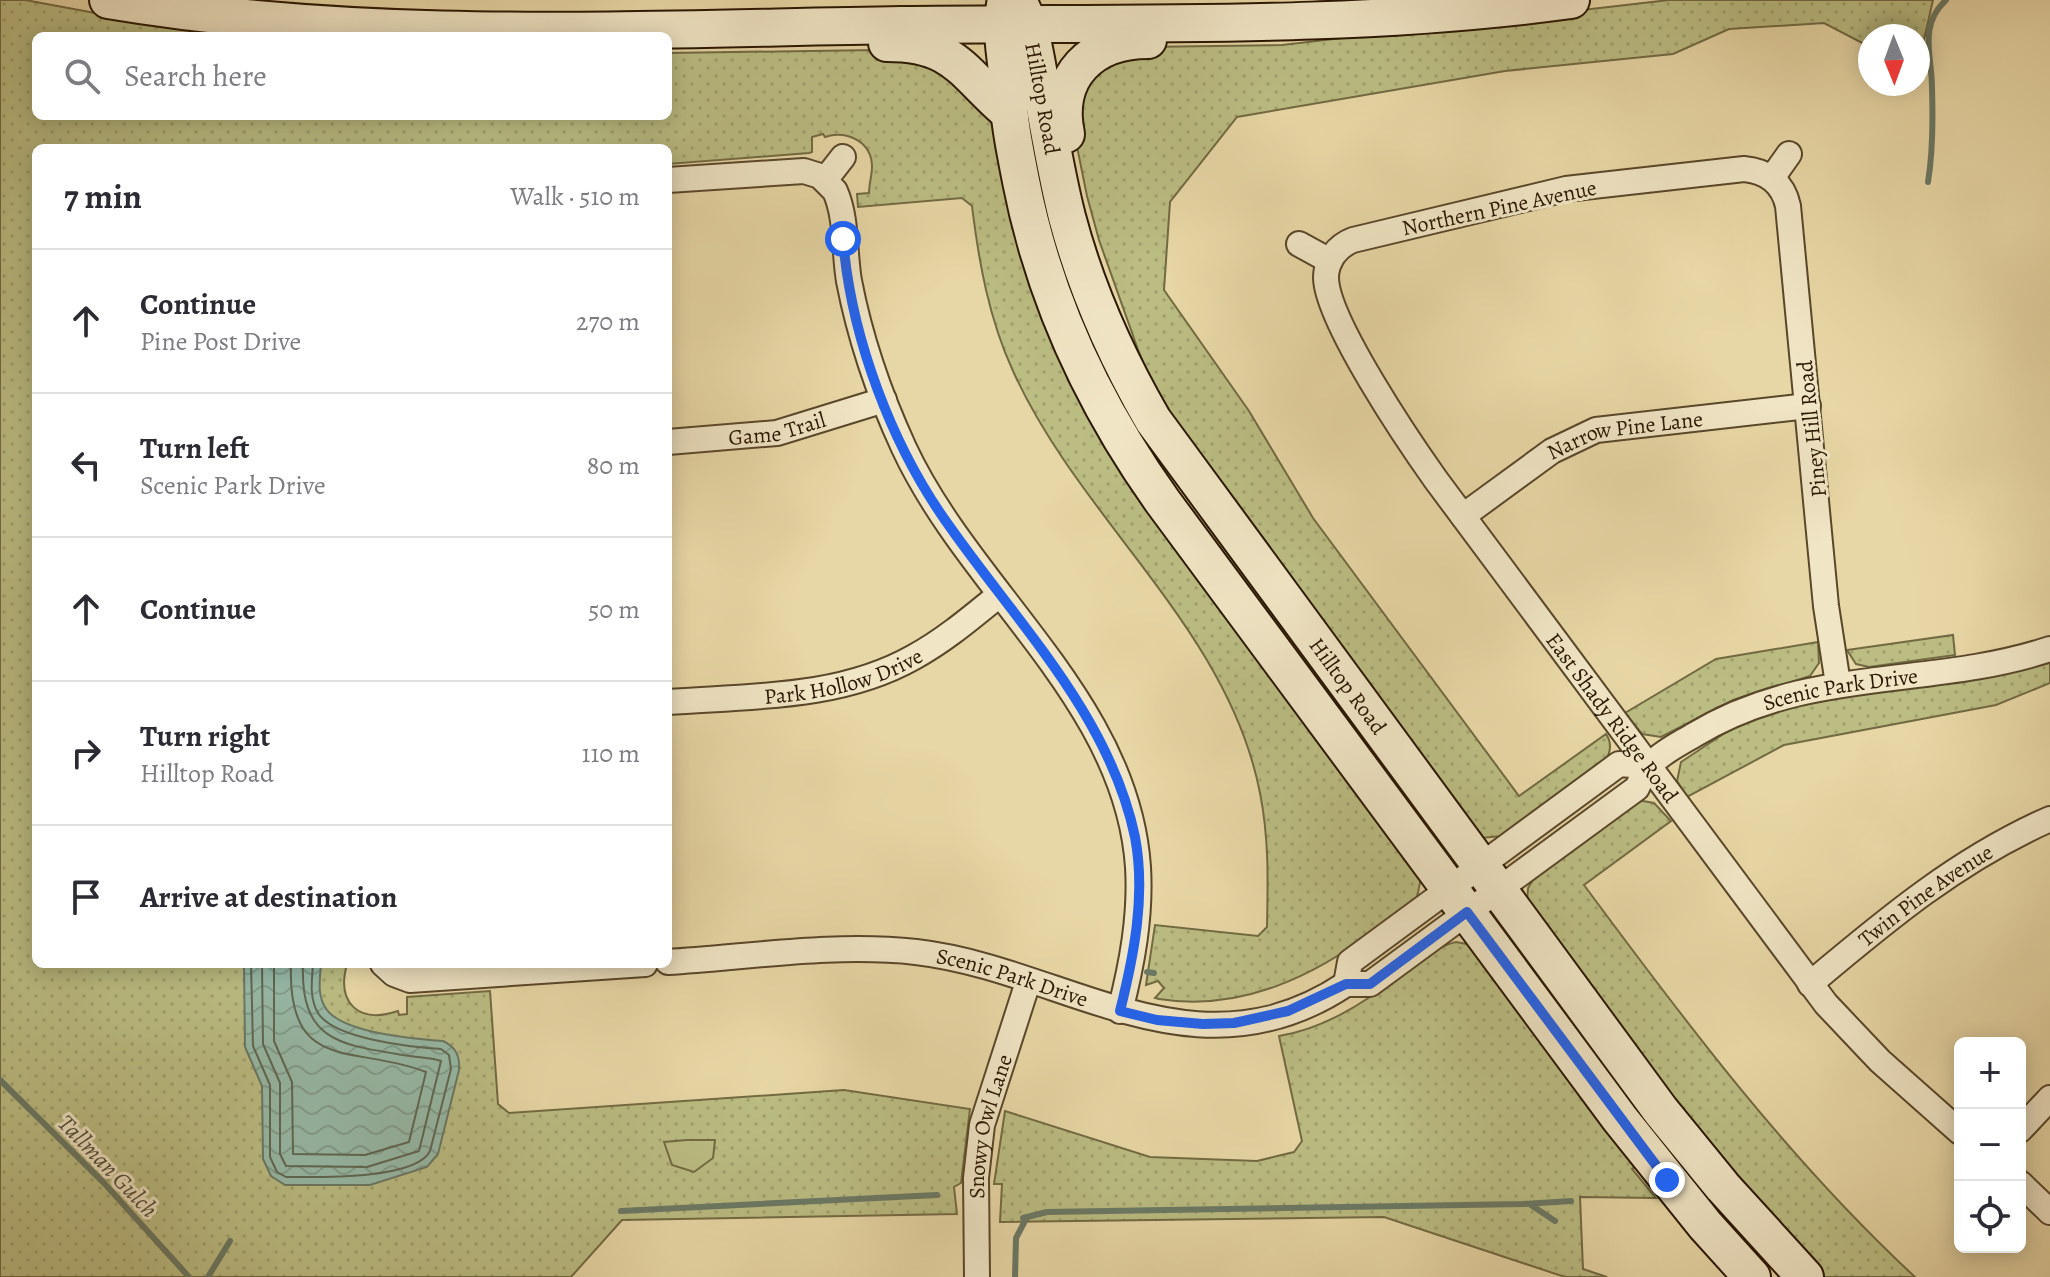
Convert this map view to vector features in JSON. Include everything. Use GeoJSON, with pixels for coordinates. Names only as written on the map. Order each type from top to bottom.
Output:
{"type":"FeatureCollection","features":[{"type":"Feature","properties":{"kind":"main road","name":"Hilltop Road"},"geometry":{"type":"LineString","coordinates":[[108,0],[261,20],[390,29],[554,32]]}},
{"type":"Feature","properties":{"kind":"main road"},"geometry":{"type":"LineString","coordinates":[[1013,12],[1301,20],[1440,14],[1571,0]]}},
{"type":"Feature","properties":{"kind":"main road","name":"Hilltop Road"},"geometry":{"type":"LineString","coordinates":[[672,33],[1013,12]]}},
{"type":"Feature","properties":{"kind":"main road","name":"Hilltop Road"},"geometry":{"type":"LineString","coordinates":[[1013,12],[1007,111],[1024,198],[1049,289],[1073,349],[1103,410],[1153,488],[1656,1166],[1752,1277]]}},
{"type":"Feature","properties":{"kind":"main road","name":"Hilltop Road"},"geometry":{"type":"LineString","coordinates":[[1013,12],[1087,281],[1117,356],[1163,436],[1689,1148],[1805,1277]]}},
{"type":"Feature","properties":{"kind":"main road"},"geometry":{"type":"LineString","coordinates":[[1087,281],[1090,243],[1063,113],[1068,84],[1079,65],[1103,48],[1128,40],[1271,38],[1301,20]]}},
{"type":"Feature","properties":{"kind":"main road"},"geometry":{"type":"LineString","coordinates":[[672,39],[684,45],[911,44],[944,54],[961,64],[1007,111]]}},
{"type":"Feature","properties":{"kind":"street"},"geometry":{"type":"LineString","coordinates":[[1772,178],[1789,154]]}},
{"type":"Feature","properties":{"kind":"street"},"geometry":{"type":"LineString","coordinates":[[825,180],[843,157]]}},
{"type":"Feature","properties":{"kind":"street","name":"Northern Pine Avenue"},"geometry":{"type":"LineString","coordinates":[[1330,261],[1340,246],[1353,240],[1566,189],[1744,169],[1772,178]]}},
{"type":"Feature","properties":{"kind":"street"},"geometry":{"type":"LineString","coordinates":[[672,180],[800,171],[825,180],[839,201],[851,290],[884,400],[921,482],[1095,728],[1123,790],[1135,838],[1139,890],[1134,945],[1120,1011]]}},
{"type":"Feature","properties":{"kind":"street","name":"Piney Hill Road"},"geometry":{"type":"LineString","coordinates":[[1772,178],[1783,191],[1788,206],[1826,606],[1838,684]]}},
{"type":"Feature","properties":{"kind":"street"},"geometry":{"type":"LineString","coordinates":[[1299,244],[1330,261]]}},
{"type":"Feature","properties":{"kind":"street","name":"East Shady Ridge Road"},"geometry":{"type":"LineString","coordinates":[[1330,261],[1327,285],[1361,361],[1405,436],[1810,984],[1865,1047],[1954,1127]]}},
{"type":"Feature","properties":{"kind":"street","name":"Game Trail"},"geometry":{"type":"LineString","coordinates":[[672,442],[796,429],[884,400]]}},
{"type":"Feature","properties":{"kind":"street","name":"Narrow Pine Lane"},"geometry":{"type":"LineString","coordinates":[[1463,516],[1552,451],[1596,430],[1808,406]]}},
{"type":"Feature","properties":{"kind":"street","name":"Park Hollow Drive"},"geometry":{"type":"LineString","coordinates":[[672,702],[799,693],[866,678],[918,655],[999,595]]}},
{"type":"Feature","properties":{"kind":"street","name":"Scenic Park Drive"},"geometry":{"type":"LineString","coordinates":[[672,962],[855,949],[896,950],[950,958],[1120,1011],[1180,1023],[1234,1023],[1288,1011],[1346,984],[1370,984],[1458,900],[1488,879],[1619,764],[1646,766],[1743,709],[1786,694],[1983,664],[2050,649]]}},
{"type":"Feature","properties":{"kind":"street","name":"Twin Pine Avenue"},"geometry":{"type":"LineString","coordinates":[[1810,984],[1946,875],[1993,846],[2050,819]]}},
{"type":"Feature","properties":{"kind":"street"},"geometry":{"type":"LineString","coordinates":[[381,973],[410,980],[586,968]]}},
{"type":"Feature","properties":{"kind":"street","name":"Snowy Owl Lane"},"geometry":{"type":"LineString","coordinates":[[977,1277],[976,1178],[982,1125],[1028,982]]}},
{"type":"Feature","properties":{"kind":"street"},"geometry":{"type":"LineString","coordinates":[[2026,1124],[2050,1098]]}},
{"type":"Feature","properties":{"kind":"street"},"geometry":{"type":"LineString","coordinates":[[2026,1189],[2050,1212]]}},
{"type":"Feature","properties":{"kind":"green space"},"geometry":{"type":"Polygon","coordinates":[[[0,0],[25,0],[106,15],[257,32],[32,32],[32,120],[672,120],[672,53],[875,50],[946,66],[994,124],[1038,298],[1421,878],[1417,897],[1404,910],[1329,961],[1276,986],[1219,1000],[1189,1002],[1155,998],[1164,988],[1158,981],[1146,985],[1155,925],[1258,936],[1267,927],[1265,826],[1260,793],[1243,734],[1217,678],[1185,626],[1075,477],[1013,371],[997,331],[986,290],[972,206],[962,198],[858,207],[857,194],[869,193],[872,167],[868,150],[856,140],[841,135],[825,137],[823,134],[812,137],[812,152],[809,153],[672,164],[672,144],[32,144],[32,968],[346,968],[344,978],[348,1000],[362,1012],[372,1015],[398,1011],[399,1015],[407,1014],[407,997],[490,991],[498,1104],[509,1113],[844,1090],[970,1109],[961,1183],[954,1187],[957,1214],[622,1220],[571,1277],[0,1277],[0,0]]]}},
{"type":"Feature","properties":{"kind":"green space"},"geometry":{"type":"Polygon","coordinates":[[[1669,0],[1933,0],[1928,24],[1858,24],[1858,41],[1824,23],[1729,29],[1673,54],[1505,71],[1237,117],[1170,202],[1164,290],[1249,411],[1313,518],[1519,796],[1606,734],[1608,737],[1610,748],[1605,761],[1502,836],[1481,838],[1152,389],[1099,240],[1073,127],[1084,76],[1141,47],[1282,45],[1669,0]]]}},
{"type":"Feature","properties":{"kind":"green space"},"geometry":{"type":"Polygon","coordinates":[[[1953,635],[1955,655],[1869,667],[1856,664],[1847,650],[1953,635]]]}},
{"type":"Feature","properties":{"kind":"green space"},"geometry":{"type":"Polygon","coordinates":[[[1818,642],[1819,663],[1810,676],[1733,700],[1661,737],[1642,734],[1625,713],[1716,659],[1818,642]]]}},
{"type":"Feature","properties":{"kind":"green space"},"geometry":{"type":"Polygon","coordinates":[[[2050,660],[2050,683],[1996,705],[1784,745],[1687,797],[1677,781],[1681,762],[1737,725],[1783,707],[2050,660]]]}},
{"type":"Feature","properties":{"kind":"green space"},"geometry":{"type":"Polygon","coordinates":[[[1636,802],[1654,803],[1671,821],[1584,885],[1740,1089],[1824,1186],[1915,1277],[1824,1277],[1745,1193],[1527,902],[1528,888],[1536,875],[1636,802]]]}},
{"type":"Feature","properties":{"kind":"green space"},"geometry":{"type":"Polygon","coordinates":[[[1456,942],[1472,945],[1638,1164],[1632,1169],[1656,1198],[1580,1197],[1583,1269],[1607,1277],[1565,1277],[1384,1217],[1000,1222],[1002,1184],[994,1184],[1005,1111],[1150,1157],[1257,1161],[1294,1152],[1302,1141],[1279,1036],[1311,1028],[1341,1014],[1432,952],[1456,942]]]}},
{"type":"Feature","properties":{"kind":"green space"},"geometry":{"type":"Polygon","coordinates":[[[715,1140],[713,1158],[694,1172],[672,1165],[664,1142],[715,1140]]]}},
{"type":"Feature","properties":{"kind":"water"},"geometry":{"type":"Polygon","coordinates":[[[244,968],[321,968],[321,997],[333,1016],[361,1029],[443,1041],[454,1049],[459,1070],[438,1154],[427,1167],[370,1185],[285,1185],[271,1176],[263,1159],[262,1086],[245,1047],[244,968]]]}},
{"type":"Feature","properties":{"kind":"waterway"},"geometry":{"type":"LineString","coordinates":[[1928,182],[1932,123],[1929,31],[1937,10],[1946,0]]}},
{"type":"Feature","properties":{"kind":"waterway"},"geometry":{"type":"LineString","coordinates":[[1147,972],[1154,973]]}},
{"type":"Feature","properties":{"kind":"waterway","name":"Tallman Gulch"},"geometry":{"type":"LineString","coordinates":[[0,1080],[104,1183],[189,1277]]}},
{"type":"Feature","properties":{"kind":"waterway"},"geometry":{"type":"LineString","coordinates":[[621,1211],[937,1195]]}},
{"type":"Feature","properties":{"kind":"waterway"},"geometry":{"type":"LineString","coordinates":[[1023,1218],[1047,1212],[1571,1201]]}},
{"type":"Feature","properties":{"kind":"waterway"},"geometry":{"type":"LineString","coordinates":[[1531,1205],[1555,1221]]}},
{"type":"Feature","properties":{"kind":"waterway"},"geometry":{"type":"LineString","coordinates":[[1015,1277],[1016,1238],[1026,1219]]}},
{"type":"Feature","properties":{"kind":"waterway"},"geometry":{"type":"LineString","coordinates":[[208,1277],[230,1241]]}},
{"type":"Feature","properties":{"kind":"route"},"geometry":{"type":"LineString","coordinates":[[843,239],[858,320],[878,384],[921,482],[949,526],[1090,720],[1120,781],[1135,838],[1139,879],[1136,937],[1120,1011],[1157,1020],[1203,1024],[1234,1023],[1288,1011],[1346,984],[1370,984],[1467,912],[1667,1180]]}}]}
